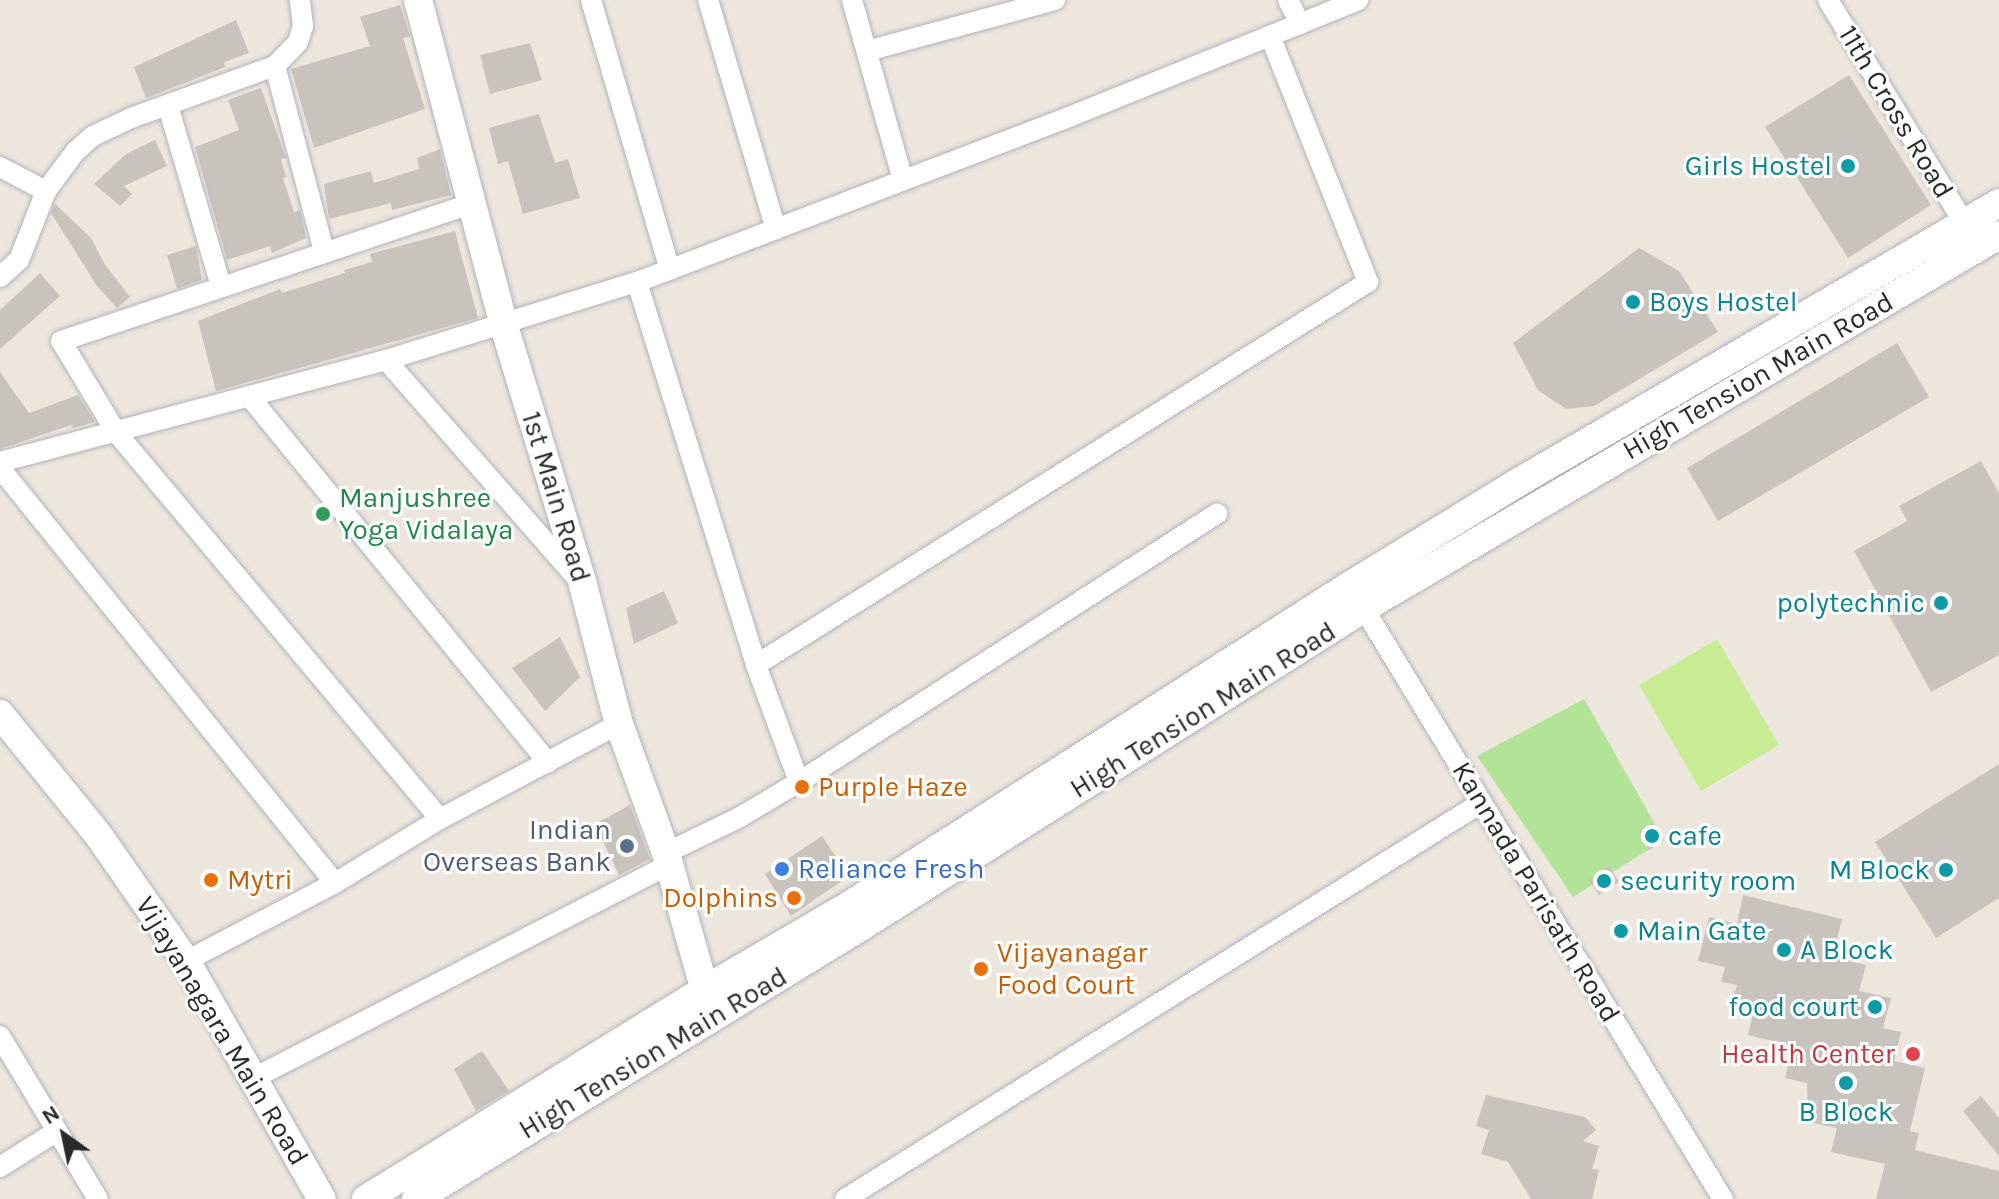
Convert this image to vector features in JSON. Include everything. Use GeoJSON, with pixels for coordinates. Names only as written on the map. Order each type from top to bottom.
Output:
{"type":"FeatureCollection","features":[{"type":"Feature","properties":{"kind":"main road","name":"1st Main Road"},"geometry":{"type":"LineString","coordinates":[[418,0],[504,326],[583,585],[619,724],[668,858],[708,1002]]}},
{"type":"Feature","properties":{"kind":"main road"},"geometry":{"type":"LineString","coordinates":[[366,1199],[708,1002],[858,899],[1999,203]]}},
{"type":"Feature","properties":{"kind":"main road","name":"High Tension Main Road"},"geometry":{"type":"LineString","coordinates":[[1356,597],[1999,235]]}},
{"type":"Feature","properties":{"kind":"main road","name":"Vijayanagara Main Road"},"geometry":{"type":"LineString","coordinates":[[0,714],[99,836],[186,961],[322,1199]]}},
{"type":"Feature","properties":{"kind":"main road","name":"High Tension Main Road"},"geometry":{"type":"LineString","coordinates":[[416,1199],[708,1002]]}},
{"type":"Feature","properties":{"kind":"street"},"geometry":{"type":"LineString","coordinates":[[0,277],[19,260],[46,191],[75,152],[93,136],[275,66],[298,42],[303,26],[300,0]]}},
{"type":"Feature","properties":{"kind":"street"},"geometry":{"type":"LineString","coordinates":[[591,0],[670,270]]}},
{"type":"Feature","properties":{"kind":"street"},"geometry":{"type":"LineString","coordinates":[[708,0],[776,229]]}},
{"type":"Feature","properties":{"kind":"street"},"geometry":{"type":"LineString","coordinates":[[852,0],[903,180]]}},
{"type":"Feature","properties":{"kind":"street"},"geometry":{"type":"LineString","coordinates":[[867,51],[1055,0]]}},
{"type":"Feature","properties":{"kind":"street"},"geometry":{"type":"LineString","coordinates":[[1288,0],[1300,24]]}},
{"type":"Feature","properties":{"kind":"street"},"geometry":{"type":"LineString","coordinates":[[0,462],[386,360],[504,326],[637,282],[1358,0]]}},
{"type":"Feature","properties":{"kind":"street","name":"11th Cross Road"},"geometry":{"type":"LineString","coordinates":[[1828,0],[1964,223]]}},
{"type":"Feature","properties":{"kind":"street"},"geometry":{"type":"LineString","coordinates":[[756,665],[1368,282],[1270,36]]}},
{"type":"Feature","properties":{"kind":"street"},"geometry":{"type":"LineString","coordinates":[[275,66],[324,251]]}},
{"type":"Feature","properties":{"kind":"street"},"geometry":{"type":"LineString","coordinates":[[168,106],[221,286]]}},
{"type":"Feature","properties":{"kind":"street"},"geometry":{"type":"LineString","coordinates":[[0,167],[46,191]]}},
{"type":"Feature","properties":{"kind":"street"},"geometry":{"type":"LineString","coordinates":[[440,819],[116,432],[61,341],[474,203]]}},
{"type":"Feature","properties":{"kind":"street"},"geometry":{"type":"LineString","coordinates":[[637,282],[756,665],[799,782]]}},
{"type":"Feature","properties":{"kind":"street"},"geometry":{"type":"LineString","coordinates":[[386,360],[583,585]]}},
{"type":"Feature","properties":{"kind":"street"},"geometry":{"type":"LineString","coordinates":[[249,396],[548,762]]}},
{"type":"Feature","properties":{"kind":"street"},"geometry":{"type":"LineString","coordinates":[[0,468],[335,883]]}},
{"type":"Feature","properties":{"kind":"street"},"geometry":{"type":"LineString","coordinates":[[252,1079],[740,817],[1217,514]]}},
{"type":"Feature","properties":{"kind":"street","name":"Kannada Parisath Road"},"geometry":{"type":"LineString","coordinates":[[1356,597],[1723,1199]]}},
{"type":"Feature","properties":{"kind":"street"},"geometry":{"type":"LineString","coordinates":[[186,961],[335,883],[440,819],[619,724]]}},
{"type":"Feature","properties":{"kind":"street"},"geometry":{"type":"LineString","coordinates":[[845,1199],[1481,803]]}},
{"type":"Feature","properties":{"kind":"street"},"geometry":{"type":"LineString","coordinates":[[0,1036],[7,1065],[57,1131],[98,1199]]}},
{"type":"Feature","properties":{"kind":"street"},"geometry":{"type":"LineString","coordinates":[[0,1167],[57,1131]]}},
{"type":"Feature","properties":{"kind":"green space"},"geometry":{"type":"Polygon","coordinates":[[[1717,639],[1779,745],[1701,791],[1639,685],[1717,639]]]}},
{"type":"Feature","properties":{"kind":"green space"},"geometry":{"type":"Polygon","coordinates":[[[1584,699],[1664,840],[1573,897],[1477,756],[1584,699]]]}},
{"type":"Feature","properties":{"kind":"building"},"geometry":{"type":"Polygon","coordinates":[[[400,5],[410,36],[403,38],[425,109],[314,148],[291,69],[370,46],[360,17],[400,5]]]}},
{"type":"Feature","properties":{"kind":"building"},"geometry":{"type":"Polygon","coordinates":[[[236,20],[249,53],[224,62],[225,67],[146,98],[134,67],[236,20]]]}},
{"type":"Feature","properties":{"kind":"building"},"geometry":{"type":"Polygon","coordinates":[[[530,43],[542,80],[490,94],[480,55],[530,43]]]}},
{"type":"Feature","properties":{"kind":"building","name":"Girls Hostel"},"geometry":{"type":"Polygon","coordinates":[[[1849,75],[1931,205],[1848,258],[1765,127],[1849,75]]]}},
{"type":"Feature","properties":{"kind":"building"},"geometry":{"type":"Polygon","coordinates":[[[261,88],[286,158],[281,159],[286,177],[283,178],[294,212],[300,210],[306,238],[272,253],[270,246],[227,260],[195,147],[239,130],[228,100],[261,88]]]}},
{"type":"Feature","properties":{"kind":"building"},"geometry":{"type":"Polygon","coordinates":[[[539,114],[555,163],[568,159],[580,198],[523,214],[508,161],[498,164],[489,128],[539,114]]]}},
{"type":"Feature","properties":{"kind":"building"},"geometry":{"type":"Polygon","coordinates":[[[155,140],[167,166],[124,186],[132,194],[120,206],[94,184],[126,154],[155,140]]]}},
{"type":"Feature","properties":{"kind":"building"},"geometry":{"type":"Polygon","coordinates":[[[440,149],[451,195],[392,210],[391,203],[329,219],[324,184],[371,171],[374,183],[419,169],[417,158],[440,149]]]}},
{"type":"Feature","properties":{"kind":"building"},"geometry":{"type":"Polygon","coordinates":[[[55,204],[91,238],[104,263],[130,297],[117,308],[97,286],[51,213],[55,204]]]}},
{"type":"Feature","properties":{"kind":"building"},"geometry":{"type":"Polygon","coordinates":[[[455,231],[478,318],[216,391],[198,321],[280,289],[282,293],[345,273],[344,270],[372,262],[370,254],[455,231]]]}},
{"type":"Feature","properties":{"kind":"building"},"geometry":{"type":"Polygon","coordinates":[[[196,246],[202,280],[177,289],[167,255],[196,246]]]}},
{"type":"Feature","properties":{"kind":"building","name":"Boys Hostel"},"geometry":{"type":"Polygon","coordinates":[[[1639,248],[1679,271],[1718,332],[1594,406],[1566,409],[1538,390],[1513,343],[1639,248]]]}},
{"type":"Feature","properties":{"kind":"building"},"geometry":{"type":"Polygon","coordinates":[[[40,273],[60,296],[0,349],[0,310],[40,273]]]}},
{"type":"Feature","properties":{"kind":"building"},"geometry":{"type":"Polygon","coordinates":[[[1897,343],[1929,397],[1718,521],[1687,468],[1897,343]]]}},
{"type":"Feature","properties":{"kind":"building"},"geometry":{"type":"Polygon","coordinates":[[[0,372],[29,413],[78,395],[95,422],[73,428],[71,425],[0,449],[0,372]]]}},
{"type":"Feature","properties":{"kind":"building","name":"polytechnic"},"geometry":{"type":"Polygon","coordinates":[[[1981,461],[1999,493],[1999,655],[1931,692],[1854,551],[1907,521],[1899,506],[1981,461]]]}},
{"type":"Feature","properties":{"kind":"building"},"geometry":{"type":"Polygon","coordinates":[[[664,591],[678,623],[634,644],[626,608],[664,591]]]}},
{"type":"Feature","properties":{"kind":"building"},"geometry":{"type":"Polygon","coordinates":[[[560,637],[580,677],[545,711],[512,668],[560,637]]]}},
{"type":"Feature","properties":{"kind":"building","name":"M Block"},"geometry":{"type":"Polygon","coordinates":[[[1999,764],[1999,898],[1936,938],[1875,842],[1999,764]]]}},
{"type":"Feature","properties":{"kind":"building"},"geometry":{"type":"Polygon","coordinates":[[[630,805],[650,859],[619,875],[595,824],[630,805]]]}},
{"type":"Feature","properties":{"kind":"building","name":"cafe"},"geometry":{"type":"Polygon","coordinates":[[[1653,823],[1664,840],[1649,850],[1639,832],[1653,823]]]}},
{"type":"Feature","properties":{"kind":"building"},"geometry":{"type":"Polygon","coordinates":[[[822,836],[849,876],[791,916],[765,874],[822,836]]]}},
{"type":"Feature","properties":{"kind":"building","name":"security room"},"geometry":{"type":"Polygon","coordinates":[[[1609,866],[1619,882],[1599,895],[1589,880],[1609,866]]]}},
{"type":"Feature","properties":{"kind":"building"},"geometry":{"type":"Polygon","coordinates":[[[1743,895],[1842,919],[1833,957],[1866,965],[1859,991],[1891,998],[1883,1028],[1901,1032],[1894,1061],[1925,1068],[1910,1131],[1919,1133],[1915,1150],[1999,1171],[1999,1199],[1876,1199],[1885,1164],[1831,1152],[1837,1128],[1808,1122],[1807,1083],[1785,1078],[1793,1046],[1748,1035],[1755,1004],[1733,998],[1737,985],[1721,982],[1725,967],[1698,961],[1709,917],[1737,924],[1743,895]]]}},
{"type":"Feature","properties":{"kind":"building"},"geometry":{"type":"Polygon","coordinates":[[[482,1051],[509,1091],[476,1111],[454,1069],[482,1051]]]}},
{"type":"Feature","properties":{"kind":"building"},"geometry":{"type":"Polygon","coordinates":[[[1486,1095],[1585,1117],[1596,1130],[1583,1141],[1599,1146],[1592,1169],[1599,1170],[1592,1199],[1531,1199],[1508,1162],[1481,1154],[1489,1130],[1476,1126],[1486,1095]]]}},
{"type":"Feature","properties":{"kind":"building"},"geometry":{"type":"Polygon","coordinates":[[[1981,1096],[1999,1118],[1999,1156],[1963,1111],[1981,1096]]]}},
{"type":"Feature","properties":{"kind":"place","name":"Girls Hostel"},"geometry":{"type":"Point","coordinates":[1848,166]}},
{"type":"Feature","properties":{"kind":"place","name":"Boys Hostel"},"geometry":{"type":"Point","coordinates":[1633,302]}},
{"type":"Feature","properties":{"kind":"place","name":"Manjushree Yoga Vidalaya"},"geometry":{"type":"Point","coordinates":[323,514]}},
{"type":"Feature","properties":{"kind":"place","name":"polytechnic"},"geometry":{"type":"Point","coordinates":[1941,603]}},
{"type":"Feature","properties":{"kind":"place","name":"Purple Haze"},"geometry":{"type":"Point","coordinates":[802,787]}},
{"type":"Feature","properties":{"kind":"place","name":"cafe"},"geometry":{"type":"Point","coordinates":[1652,836]}},
{"type":"Feature","properties":{"kind":"place","name":"Indian Overseas Bank"},"geometry":{"type":"Point","coordinates":[627,846]}},
{"type":"Feature","properties":{"kind":"place","name":"Reliance Fresh"},"geometry":{"type":"Point","coordinates":[782,869]}},
{"type":"Feature","properties":{"kind":"place","name":"M Block"},"geometry":{"type":"Point","coordinates":[1946,870]}},
{"type":"Feature","properties":{"kind":"place","name":"Mytri"},"geometry":{"type":"Point","coordinates":[211,880]}},
{"type":"Feature","properties":{"kind":"place","name":"security room"},"geometry":{"type":"Point","coordinates":[1604,881]}},
{"type":"Feature","properties":{"kind":"place","name":"Dolphins"},"geometry":{"type":"Point","coordinates":[794,898]}},
{"type":"Feature","properties":{"kind":"place","name":"Main Gate"},"geometry":{"type":"Point","coordinates":[1621,931]}},
{"type":"Feature","properties":{"kind":"place","name":"A Block"},"geometry":{"type":"Point","coordinates":[1784,950]}},
{"type":"Feature","properties":{"kind":"place","name":"Vijayanagar Food Court"},"geometry":{"type":"Point","coordinates":[981,969]}},
{"type":"Feature","properties":{"kind":"place","name":"food court"},"geometry":{"type":"Point","coordinates":[1875,1007]}},
{"type":"Feature","properties":{"kind":"place","name":"Health Center"},"geometry":{"type":"Point","coordinates":[1913,1054]}},
{"type":"Feature","properties":{"kind":"place","name":"B Block"},"geometry":{"type":"Point","coordinates":[1846,1083]}}]}
